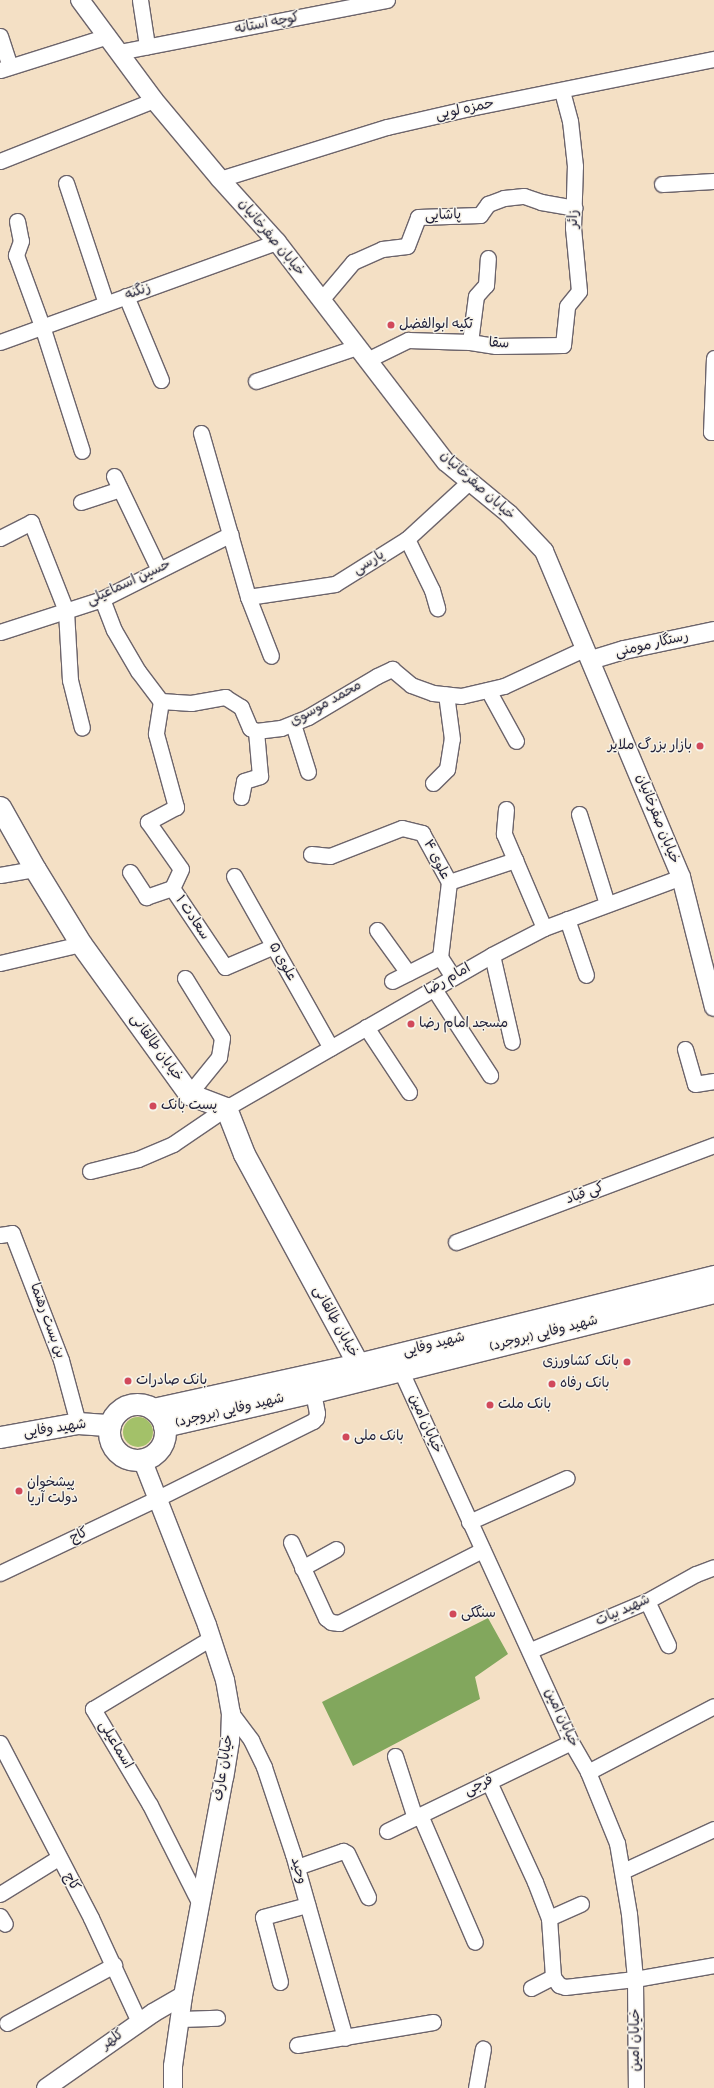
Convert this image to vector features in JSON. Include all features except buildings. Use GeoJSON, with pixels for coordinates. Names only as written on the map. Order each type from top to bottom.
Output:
{"type":"FeatureCollection","features":[{"type":"Feature","properties":{"kind":"main road","name":"خیابان طالقانی"},"geometry":{"type":"LineString","coordinates":[[0,807],[35,869],[81,944],[189,1094],[226,1108],[244,1154],[358,1364]]}},
{"type":"Feature","properties":{"kind":"main road","name":"شهید وفایی"},"geometry":{"type":"LineString","coordinates":[[159,1418],[358,1364],[714,1276]]}},
{"type":"Feature","properties":{"kind":"main road","name":"شهید وفایی (بروجرد)"},"geometry":{"type":"LineString","coordinates":[[159,1418],[313,1392],[714,1292]]}},
{"type":"Feature","properties":{"kind":"main road"},"geometry":{"type":"LineString","coordinates":[[133,1404],[142,1405],[159,1418],[164,1439],[160,1448],[154,1455],[142,1459],[128,1459],[113,1447],[110,1439],[110,1425],[117,1413],[124,1407],[133,1404]]}},
{"type":"Feature","properties":{"kind":"main road","name":"شهید وفایی"},"geometry":{"type":"LineString","coordinates":[[0,1437],[78,1423],[110,1425]]}},
{"type":"Feature","properties":{"kind":"street","name":"خیابان صفرخانیان"},"geometry":{"type":"LineString","coordinates":[[80,0],[154,100],[220,179],[277,242],[446,462],[509,514],[544,551],[682,877],[714,1007]]}},
{"type":"Feature","properties":{"kind":"street"},"geometry":{"type":"LineString","coordinates":[[119,52],[147,46],[140,0]]}},
{"type":"Feature","properties":{"kind":"street","name":"کوچه آستانه"},"geometry":{"type":"LineString","coordinates":[[147,46],[387,0]]}},
{"type":"Feature","properties":{"kind":"street"},"geometry":{"type":"LineString","coordinates":[[0,36],[5,68],[108,36]]}},
{"type":"Feature","properties":{"kind":"street","name":"حمزه لویی"},"geometry":{"type":"LineString","coordinates":[[220,179],[387,127],[470,108],[714,59]]}},
{"type":"Feature","properties":{"kind":"street","name":"زائر"},"geometry":{"type":"LineString","coordinates":[[562,90],[570,121],[575,166],[573,228],[579,291],[567,306],[563,345]]}},
{"type":"Feature","properties":{"kind":"street"},"geometry":{"type":"LineString","coordinates":[[0,161],[154,100]]}},
{"type":"Feature","properties":{"kind":"street"},"geometry":{"type":"LineString","coordinates":[[662,184],[714,181]]}},
{"type":"Feature","properties":{"kind":"street"},"geometry":{"type":"LineString","coordinates":[[66,183],[106,303]]}},
{"type":"Feature","properties":{"kind":"street","name":"پاشایی"},"geometry":{"type":"LineString","coordinates":[[321,300],[353,262],[382,249],[407,246],[418,217],[480,215],[488,204],[504,198],[524,196],[542,202],[574,208]]}},
{"type":"Feature","properties":{"kind":"street"},"geometry":{"type":"LineString","coordinates":[[17,221],[21,241],[16,255],[42,326],[82,452]]}},
{"type":"Feature","properties":{"kind":"street","name":"زنگنه"},"geometry":{"type":"LineString","coordinates":[[0,342],[277,242]]}},
{"type":"Feature","properties":{"kind":"street"},"geometry":{"type":"LineString","coordinates":[[470,342],[476,296],[486,285],[488,258]]}},
{"type":"Feature","properties":{"kind":"street"},"geometry":{"type":"LineString","coordinates":[[126,296],[161,380]]}},
{"type":"Feature","properties":{"kind":"street","name":"سقا"},"geometry":{"type":"LineString","coordinates":[[256,381],[362,354],[408,340],[470,342],[496,346],[563,345]]}},
{"type":"Feature","properties":{"kind":"street"},"geometry":{"type":"LineString","coordinates":[[714,358],[712,432],[714,432]]}},
{"type":"Feature","properties":{"kind":"street"},"geometry":{"type":"LineString","coordinates":[[201,433],[248,597],[270,656]]}},
{"type":"Feature","properties":{"kind":"street","name":"پارسی"},"geometry":{"type":"LineString","coordinates":[[248,597],[335,584],[407,539],[469,482]]}},
{"type":"Feature","properties":{"kind":"street"},"geometry":{"type":"LineString","coordinates":[[81,502],[117,483],[159,570]]}},
{"type":"Feature","properties":{"kind":"street"},"geometry":{"type":"LineString","coordinates":[[0,538],[31,522],[66,611],[70,680],[82,728]]}},
{"type":"Feature","properties":{"kind":"street","name":"حسین اسماعیلی"},"geometry":{"type":"LineString","coordinates":[[0,632],[102,599],[231,534]]}},
{"type":"Feature","properties":{"kind":"street"},"geometry":{"type":"LineString","coordinates":[[407,539],[432,590],[437,608]]}},
{"type":"Feature","properties":{"kind":"street"},"geometry":{"type":"LineString","coordinates":[[102,599],[114,630],[138,671],[160,701],[191,703],[225,697],[240,707],[250,728],[256,731],[260,776],[244,781],[241,797]]}},
{"type":"Feature","properties":{"kind":"street","name":"رستگار مومنی"},"geometry":{"type":"LineString","coordinates":[[588,654],[624,650],[714,631]]}},
{"type":"Feature","properties":{"kind":"street","name":"محمد موسوی"},"geometry":{"type":"LineString","coordinates":[[256,731],[280,728],[293,724],[392,669],[411,685],[433,693],[461,696],[504,686],[588,654]]}},
{"type":"Feature","properties":{"kind":"street"},"geometry":{"type":"LineString","coordinates":[[488,690],[516,741]]}},
{"type":"Feature","properties":{"kind":"street"},"geometry":{"type":"LineString","coordinates":[[433,783],[447,769],[452,739],[446,694]]}},
{"type":"Feature","properties":{"kind":"street","name":"سعادت ۱"},"geometry":{"type":"LineString","coordinates":[[160,701],[156,734],[176,807],[148,822],[181,869],[172,888],[225,967],[274,946]]}},
{"type":"Feature","properties":{"kind":"street"},"geometry":{"type":"LineString","coordinates":[[293,724],[308,772]]}},
{"type":"Feature","properties":{"kind":"street"},"geometry":{"type":"LineString","coordinates":[[506,809],[504,834],[544,928]]}},
{"type":"Feature","properties":{"kind":"street"},"geometry":{"type":"LineString","coordinates":[[578,814],[607,904]]}},
{"type":"Feature","properties":{"kind":"street","name":"علوی ۴"},"geometry":{"type":"LineString","coordinates":[[311,854],[330,856],[402,828],[422,833],[449,882],[440,956]]}},
{"type":"Feature","properties":{"kind":"street"},"geometry":{"type":"LineString","coordinates":[[449,882],[515,860]]}},
{"type":"Feature","properties":{"kind":"street"},"geometry":{"type":"LineString","coordinates":[[0,875],[35,869]]}},
{"type":"Feature","properties":{"kind":"street"},"geometry":{"type":"LineString","coordinates":[[130,872],[146,897],[172,888]]}},
{"type":"Feature","properties":{"kind":"street","name":"علوی ۵"},"geometry":{"type":"LineString","coordinates":[[234,876],[330,1048]]}},
{"type":"Feature","properties":{"kind":"street","name":"امام رضا"},"geometry":{"type":"LineString","coordinates":[[90,1171],[138,1159],[173,1144],[226,1108],[453,977],[544,928],[682,877]]}},
{"type":"Feature","properties":{"kind":"street"},"geometry":{"type":"LineString","coordinates":[[567,919],[586,975]]}},
{"type":"Feature","properties":{"kind":"street"},"geometry":{"type":"LineString","coordinates":[[377,930],[408,973]]}},
{"type":"Feature","properties":{"kind":"street"},"geometry":{"type":"LineString","coordinates":[[0,963],[81,944]]}},
{"type":"Feature","properties":{"kind":"street"},"geometry":{"type":"LineString","coordinates":[[492,955],[512,1042]]}},
{"type":"Feature","properties":{"kind":"street"},"geometry":{"type":"LineString","coordinates":[[392,981],[440,956],[453,977]]}},
{"type":"Feature","properties":{"kind":"street"},"geometry":{"type":"LineString","coordinates":[[185,978],[222,1038],[219,1057],[189,1094]]}},
{"type":"Feature","properties":{"kind":"street"},"geometry":{"type":"LineString","coordinates":[[434,988],[490,1074]]}},
{"type":"Feature","properties":{"kind":"street"},"geometry":{"type":"LineString","coordinates":[[366,1027],[409,1092]]}},
{"type":"Feature","properties":{"kind":"street"},"geometry":{"type":"LineString","coordinates":[[685,1049],[695,1084],[714,1081]]}},
{"type":"Feature","properties":{"kind":"street","name":"کی قباد"},"geometry":{"type":"LineString","coordinates":[[456,1242],[714,1145]]}},
{"type":"Feature","properties":{"kind":"street","name":"بن بست رهنما"},"geometry":{"type":"LineString","coordinates":[[0,1235],[12,1233],[18,1247],[61,1360],[78,1423]]}},
{"type":"Feature","properties":{"kind":"street","name":"خیابان امین"},"geometry":{"type":"LineString","coordinates":[[400,1370],[482,1550],[572,1742],[588,1772],[617,1843],[623,1871],[635,1979],[636,2088]]}},
{"type":"Feature","properties":{"kind":"street","name":"کاج"},"geometry":{"type":"LineString","coordinates":[[0,1573],[158,1498],[313,1421],[317,1413],[313,1392]]}},
{"type":"Feature","properties":{"kind":"street","name":"خیابان عارف"},"geometry":{"type":"LineString","coordinates":[[142,1459],[211,1638],[225,1680],[231,1714],[230,1741],[183,1996],[173,2066],[173,2088]]}},
{"type":"Feature","properties":{"kind":"street"},"geometry":{"type":"LineString","coordinates":[[469,1522],[567,1478]]}},
{"type":"Feature","properties":{"kind":"street"},"geometry":{"type":"LineString","coordinates":[[291,1542],[326,1618],[331,1622],[339,1623],[482,1550]]}},
{"type":"Feature","properties":{"kind":"street"},"geometry":{"type":"LineString","coordinates":[[302,1568],[336,1549]]}},
{"type":"Feature","properties":{"kind":"street","name":"شهید بیات"},"geometry":{"type":"LineString","coordinates":[[530,1650],[647,1601],[696,1574],[714,1567]]}},
{"type":"Feature","properties":{"kind":"street"},"geometry":{"type":"LineString","coordinates":[[647,1601],[668,1645]]}},
{"type":"Feature","properties":{"kind":"street","name":"اسماعیلی"},"geometry":{"type":"LineString","coordinates":[[200,1904],[150,1805],[93,1709],[211,1638]]}},
{"type":"Feature","properties":{"kind":"street"},"geometry":{"type":"LineString","coordinates":[[588,1772],[714,1706]]}},
{"type":"Feature","properties":{"kind":"street","name":"وحید"},"geometry":{"type":"LineString","coordinates":[[231,1714],[251,1740],[264,1767],[297,1867],[345,2038]]}},
{"type":"Feature","properties":{"kind":"street","name":"فرجی"},"geometry":{"type":"LineString","coordinates":[[387,1831],[572,1742]]}},
{"type":"Feature","properties":{"kind":"street","name":"کاج"},"geometry":{"type":"LineString","coordinates":[[1,1749],[91,1918],[139,2022]]}},
{"type":"Feature","properties":{"kind":"street"},"geometry":{"type":"LineString","coordinates":[[395,1756],[417,1816],[475,1942]]}},
{"type":"Feature","properties":{"kind":"street"},"geometry":{"type":"LineString","coordinates":[[489,1782],[535,1882],[549,1918],[553,1977],[559,1985],[565,1987],[635,1979],[714,1965]]}},
{"type":"Feature","properties":{"kind":"street"},"geometry":{"type":"LineString","coordinates":[[623,1871],[714,1829]]}},
{"type":"Feature","properties":{"kind":"street"},"geometry":{"type":"LineString","coordinates":[[297,1867],[344,1851],[347,1853],[368,1897]]}},
{"type":"Feature","properties":{"kind":"street"},"geometry":{"type":"LineString","coordinates":[[0,1894],[58,1858]]}},
{"type":"Feature","properties":{"kind":"street"},"geometry":{"type":"LineString","coordinates":[[549,1918],[581,1904]]}},
{"type":"Feature","properties":{"kind":"street"},"geometry":{"type":"LineString","coordinates":[[280,1982],[263,1917],[307,1905]]}},
{"type":"Feature","properties":{"kind":"street"},"geometry":{"type":"LineString","coordinates":[[7,2023],[114,1965]]}},
{"type":"Feature","properties":{"kind":"street"},"geometry":{"type":"LineString","coordinates":[[532,1988],[553,1977]]}},
{"type":"Feature","properties":{"kind":"street","name":"کلهر"},"geometry":{"type":"LineString","coordinates":[[46,2088],[139,2022],[183,1996]]}},
{"type":"Feature","properties":{"kind":"street"},"geometry":{"type":"LineString","coordinates":[[180,2019],[217,2018]]}},
{"type":"Feature","properties":{"kind":"street"},"geometry":{"type":"LineString","coordinates":[[297,2045],[433,2022]]}},
{"type":"Feature","properties":{"kind":"street"},"geometry":{"type":"LineString","coordinates":[[476,2088],[484,2049]]}},
{"type":"Feature","properties":{"kind":"green space"},"geometry":{"type":"Polygon","coordinates":[[[138,1417],[149,1421],[153,1432],[149,1443],[138,1447],[127,1443],[123,1432],[127,1421],[138,1417]]]}},
{"type":"Feature","properties":{"kind":"green space"},"geometry":{"type":"Polygon","coordinates":[[[488,1618],[508,1654],[475,1677],[480,1699],[353,1766],[322,1702],[488,1618]]]}},
{"type":"Feature","properties":{"kind":"place","name":"تکیه ابوالفضل"},"geometry":{"type":"Point","coordinates":[391,325]}},
{"type":"Feature","properties":{"kind":"place","name":"بازار بزرگ ملایر"},"geometry":{"type":"Point","coordinates":[700,746]}},
{"type":"Feature","properties":{"kind":"place","name":"مسجد امام رضا"},"geometry":{"type":"Point","coordinates":[411,1024]}},
{"type":"Feature","properties":{"kind":"place","name":"پست بانک"},"geometry":{"type":"Point","coordinates":[153,1106]}},
{"type":"Feature","properties":{"kind":"place","name":"بانک کشاورزی"},"geometry":{"type":"Point","coordinates":[627,1362]}},
{"type":"Feature","properties":{"kind":"place","name":"بانک صادرات"},"geometry":{"type":"Point","coordinates":[128,1381]}},
{"type":"Feature","properties":{"kind":"place","name":"بانک رفاه"},"geometry":{"type":"Point","coordinates":[552,1384]}},
{"type":"Feature","properties":{"kind":"place","name":"بانک ملت"},"geometry":{"type":"Point","coordinates":[490,1405]}},
{"type":"Feature","properties":{"kind":"place","name":"بانک ملی"},"geometry":{"type":"Point","coordinates":[346,1437]}},
{"type":"Feature","properties":{"kind":"place","name":"پیشخوان دولت آریا"},"geometry":{"type":"Point","coordinates":[19,1491]}},
{"type":"Feature","properties":{"kind":"place","name":"سنگکی"},"geometry":{"type":"Point","coordinates":[453,1614]}}]}
